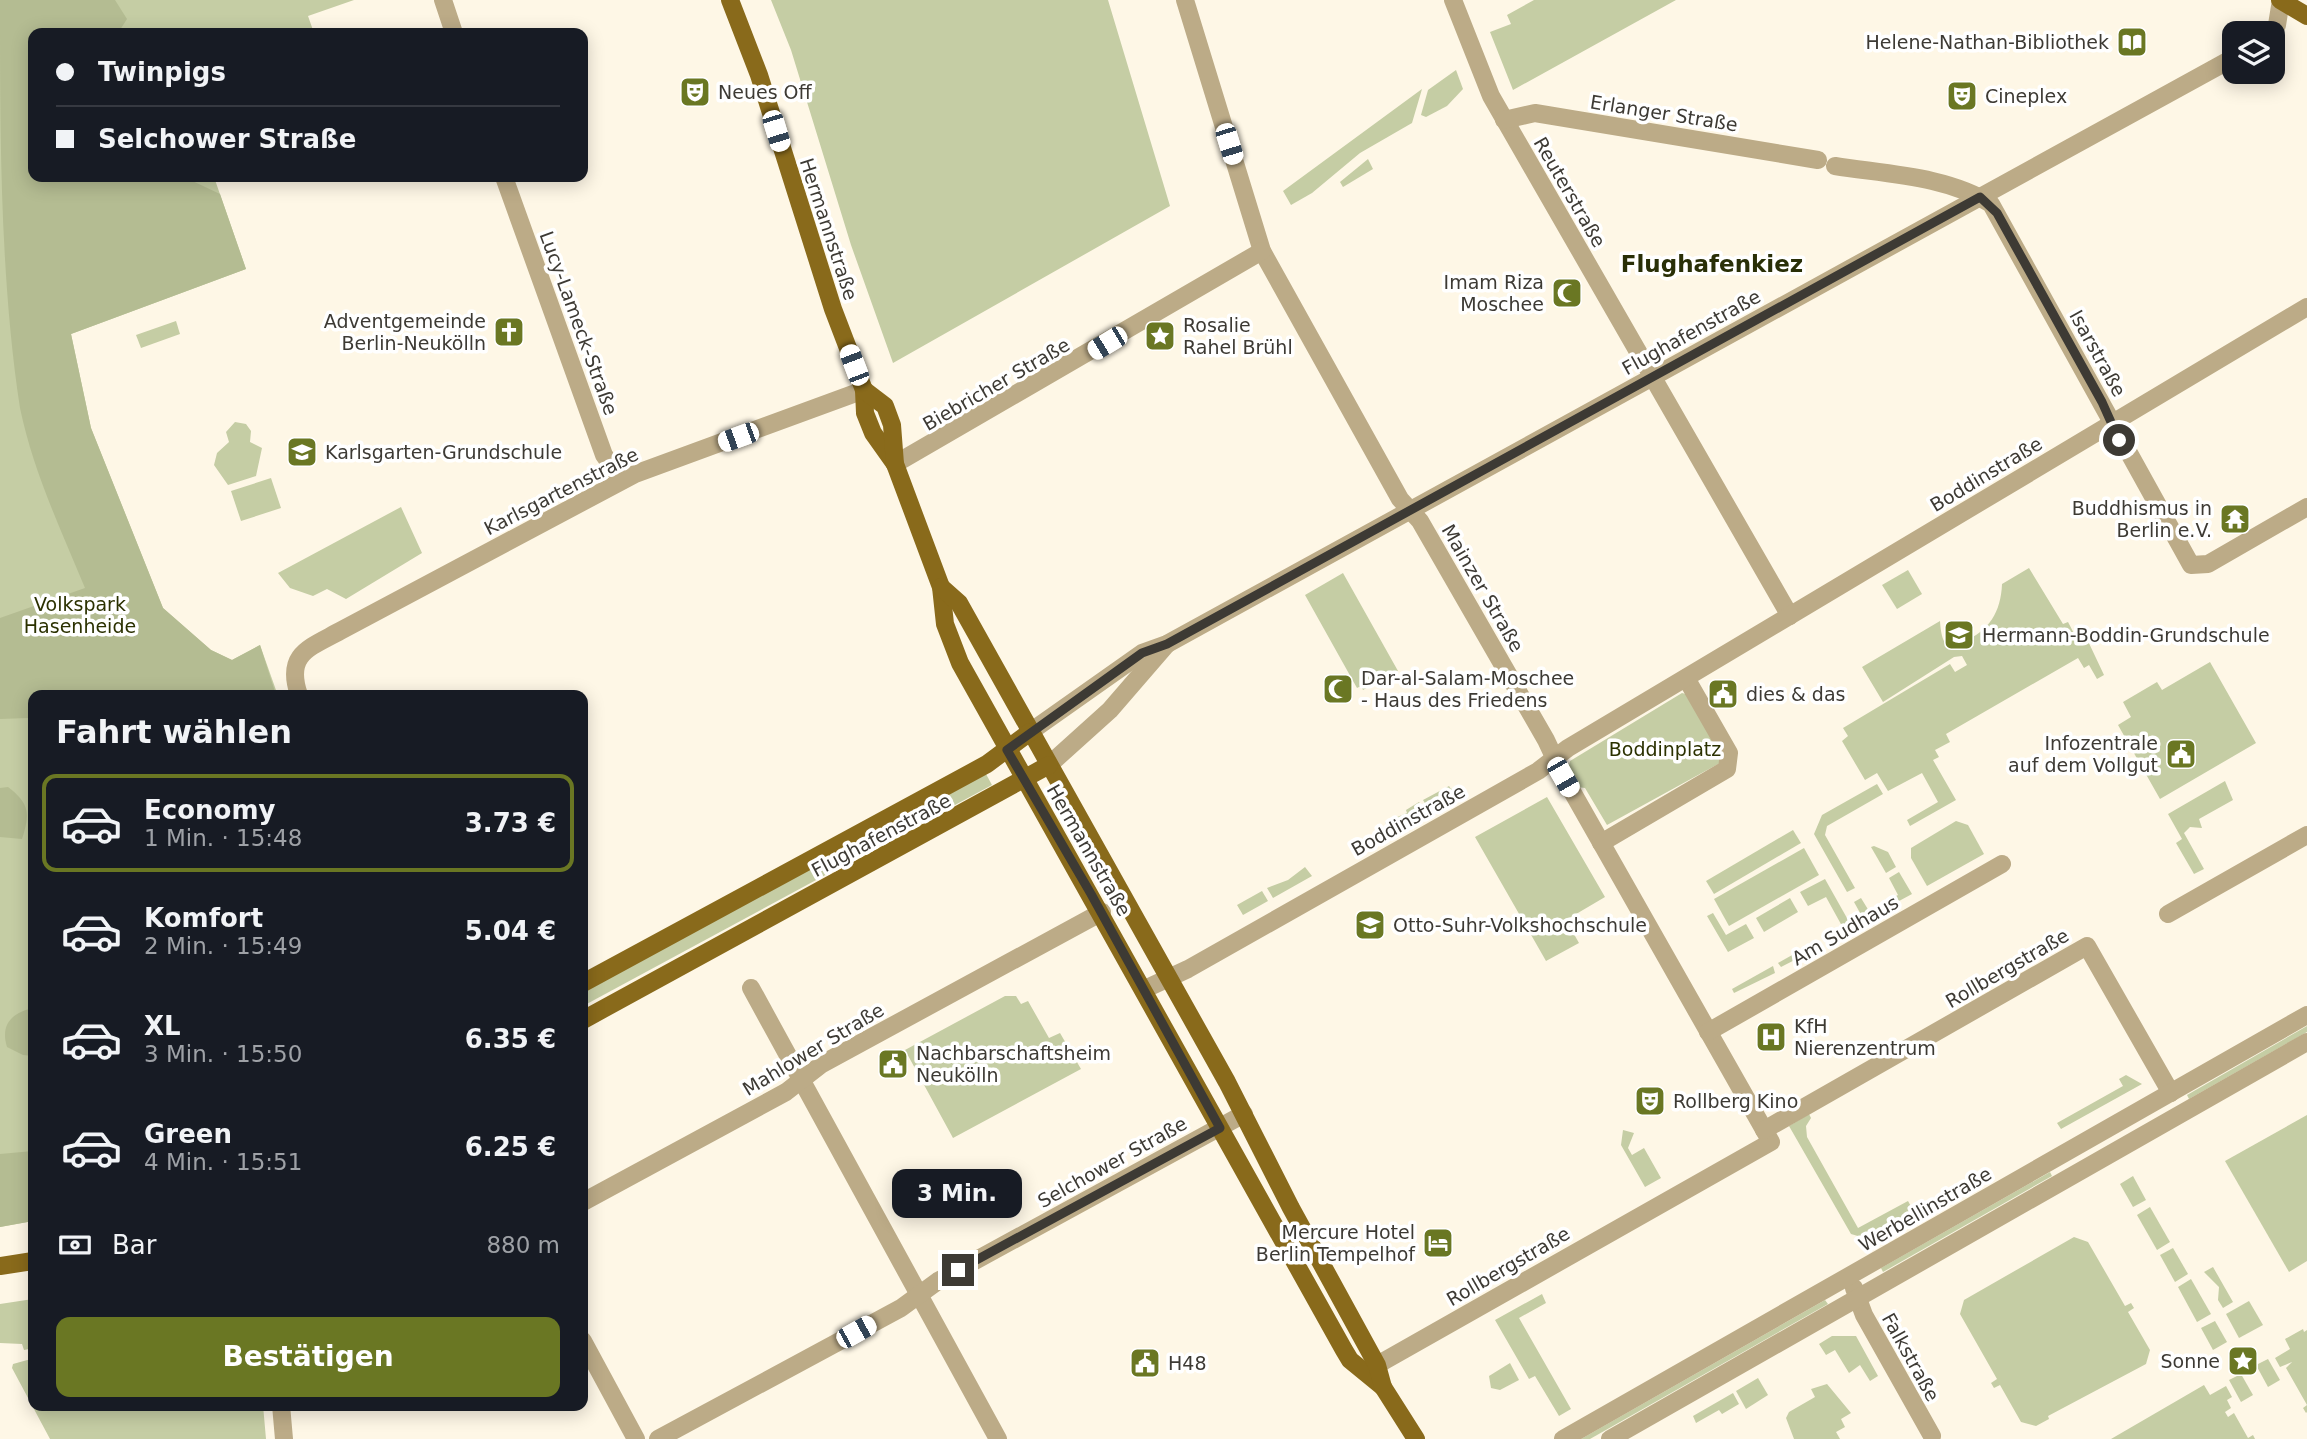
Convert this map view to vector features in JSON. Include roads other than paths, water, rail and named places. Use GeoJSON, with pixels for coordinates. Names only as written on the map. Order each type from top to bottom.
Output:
{"type":"FeatureCollection","features":[{"type":"Feature","properties":{"kind":"main road","name":"Hermannstraße"},"geometry":{"type":"LineString","coordinates":[[730,0],[759,75],[829,297],[864,390],[865,413],[873,433],[895,464],[941,587],[945,624],[960,663],[1024,781],[1102,912],[1350,1360],[1383,1387]]}},
{"type":"Feature","properties":{"kind":"main road"},"geometry":{"type":"LineString","coordinates":[[2280,0],[2286,0]]}},
{"type":"Feature","properties":{"kind":"main road"},"geometry":{"type":"LineString","coordinates":[[2280,0],[2307,16]]}},
{"type":"Feature","properties":{"kind":"main road","name":"Hermannstraße"},"geometry":{"type":"LineString","coordinates":[[941,587],[959,603],[1244,1115],[1291,1208],[1377,1365],[1383,1387],[1416,1439]]}},
{"type":"Feature","properties":{"kind":"main road","name":"Flughafenstraße"},"geometry":{"type":"LineString","coordinates":[[588,980],[982,767],[1030,732]]}},
{"type":"Feature","properties":{"kind":"main road","name":"Flughafenstraße"},"geometry":{"type":"LineString","coordinates":[[588,1017],[1049,765]]}},
{"type":"Feature","properties":{"kind":"main road"},"geometry":{"type":"LineString","coordinates":[[0,1266],[28,1262]]}},
{"type":"Feature","properties":{"kind":"street"},"geometry":{"type":"LineString","coordinates":[[443,0],[452,28]]}},
{"type":"Feature","properties":{"kind":"street","name":"Mainzer Straße"},"geometry":{"type":"LineString","coordinates":[[1185,0],[1262,251],[1398,495],[1420,521],[1767,1136]]}},
{"type":"Feature","properties":{"kind":"street","name":"Reuterstraße"},"geometry":{"type":"LineString","coordinates":[[1453,0],[1491,96],[1504,120],[1790,616]]}},
{"type":"Feature","properties":{"kind":"street"},"geometry":{"type":"LineString","coordinates":[[2277,21],[2280,0]]}},
{"type":"Feature","properties":{"kind":"street","name":"Flughafenstraße"},"geometry":{"type":"LineString","coordinates":[[1030,732],[1142,653],[1167,644],[2222,64]]}},
{"type":"Feature","properties":{"kind":"street","name":"Erlanger Straße"},"geometry":{"type":"LineString","coordinates":[[1504,120],[1535,113],[1931,181],[1980,197]]}},
{"type":"Feature","properties":{"kind":"street","name":"Lucy-Lameck-Straße"},"geometry":{"type":"LineString","coordinates":[[506,182],[604,456],[622,480]]}},
{"type":"Feature","properties":{"kind":"street","name":"Isarstraße"},"geometry":{"type":"LineString","coordinates":[[1980,197],[1997,213],[2186,559],[2197,566],[2208,564],[2307,507]]}},
{"type":"Feature","properties":{"kind":"street","name":"Biebricher Straße"},"geometry":{"type":"LineString","coordinates":[[895,464],[1262,251]]}},
{"type":"Feature","properties":{"kind":"street","name":"Boddinstraße"},"geometry":{"type":"LineString","coordinates":[[1145,989],[1188,969],[1538,771],[1686,678],[2307,307]]}},
{"type":"Feature","properties":{"kind":"street","name":"Karlsgartenstraße"},"geometry":{"type":"LineString","coordinates":[[298,690],[295,663],[306,650],[622,480],[864,390]]}},
{"type":"Feature","properties":{"kind":"street","name":"Flughafenstraße"},"geometry":{"type":"LineString","coordinates":[[1049,765],[1110,710],[1167,644]]}},
{"type":"Feature","properties":{"kind":"street"},"geometry":{"type":"LineString","coordinates":[[1601,843],[1722,774],[1730,763],[1729,753],[1686,678]]}},
{"type":"Feature","properties":{"kind":"street"},"geometry":{"type":"LineString","coordinates":[[2168,914],[2307,835]]}},
{"type":"Feature","properties":{"kind":"street","name":"Am Sudhaus"},"geometry":{"type":"LineString","coordinates":[[1708,1032],[2002,864]]}},
{"type":"Feature","properties":{"kind":"street","name":"Mahlower Straße"},"geometry":{"type":"LineString","coordinates":[[588,1199],[786,1092],[817,1067],[1102,912]]}},
{"type":"Feature","properties":{"kind":"street","name":"Rollbergstraße"},"geometry":{"type":"LineString","coordinates":[[1377,1365],[2087,946],[2169,1094]]}},
{"type":"Feature","properties":{"kind":"street"},"geometry":{"type":"LineString","coordinates":[[751,988],[998,1439]]}},
{"type":"Feature","properties":{"kind":"street","name":"Werbellinstraße"},"geometry":{"type":"LineString","coordinates":[[1563,1439],[2307,1015]]}},
{"type":"Feature","properties":{"kind":"street"},"geometry":{"type":"LineString","coordinates":[[1610,1439],[2307,1042]]}},
{"type":"Feature","properties":{"kind":"street"},"geometry":{"type":"LineString","coordinates":[[2169,1094],[2178,1115]]}},
{"type":"Feature","properties":{"kind":"street"},"geometry":{"type":"LineString","coordinates":[[1220,1128],[1244,1115]]}},
{"type":"Feature","properties":{"kind":"street","name":"Selchower Straße"},"geometry":{"type":"LineString","coordinates":[[667,1437],[901,1308],[938,1281],[1220,1128]]}},
{"type":"Feature","properties":{"kind":"street"},"geometry":{"type":"LineString","coordinates":[[2060,1156],[2072,1176]]}},
{"type":"Feature","properties":{"kind":"street","name":"Falkstraße"},"geometry":{"type":"LineString","coordinates":[[1849,1276],[1864,1315],[1932,1436]]}},
{"type":"Feature","properties":{"kind":"street"},"geometry":{"type":"LineString","coordinates":[[588,1350],[636,1439]]}},
{"type":"Feature","properties":{"kind":"street"},"geometry":{"type":"LineString","coordinates":[[282,1411],[284,1439]]}},
{"type":"Feature","properties":{"kind":"place","name":"Helene-Nathan-Bibliothek"},"geometry":{"type":"Point","coordinates":[2132,42]}},
{"type":"Feature","properties":{"kind":"place","name":"Neues Off"},"geometry":{"type":"Point","coordinates":[695,92]}},
{"type":"Feature","properties":{"kind":"place","name":"Cineplex"},"geometry":{"type":"Point","coordinates":[1962,96]}},
{"type":"Feature","properties":{"kind":"place","name":"Imam Riza Moschee"},"geometry":{"type":"Point","coordinates":[1567,293]}},
{"type":"Feature","properties":{"kind":"place","name":"Adventgemeinde Berlin-Neukölln"},"geometry":{"type":"Point","coordinates":[509,332]}},
{"type":"Feature","properties":{"kind":"place","name":"Rosalie Rahel Brühl"},"geometry":{"type":"Point","coordinates":[1160,336]}},
{"type":"Feature","properties":{"kind":"place","name":"Karlsgarten-Grundschule"},"geometry":{"type":"Point","coordinates":[302,452]}},
{"type":"Feature","properties":{"kind":"place","name":"Buddhismus in Berlin e.V."},"geometry":{"type":"Point","coordinates":[2235,519]}},
{"type":"Feature","properties":{"kind":"place","name":"Hermann-Boddin-Grundschule"},"geometry":{"type":"Point","coordinates":[1959,635]}},
{"type":"Feature","properties":{"kind":"place","name":"Dar-al-Salam-Moschee - Haus des Friedens"},"geometry":{"type":"Point","coordinates":[1338,689]}},
{"type":"Feature","properties":{"kind":"place","name":"dies & das"},"geometry":{"type":"Point","coordinates":[1723,694]}},
{"type":"Feature","properties":{"kind":"place","name":"Infozentrale auf dem Vollgut"},"geometry":{"type":"Point","coordinates":[2181,754]}},
{"type":"Feature","properties":{"kind":"place","name":"Otto-Suhr-Volkshochschule"},"geometry":{"type":"Point","coordinates":[1370,925]}},
{"type":"Feature","properties":{"kind":"place","name":"KfH Nierenzentrum"},"geometry":{"type":"Point","coordinates":[1771,1037]}},
{"type":"Feature","properties":{"kind":"place","name":"Nachbarschaftsheim Neukölln"},"geometry":{"type":"Point","coordinates":[893,1064]}},
{"type":"Feature","properties":{"kind":"place","name":"Rollberg Kino"},"geometry":{"type":"Point","coordinates":[1650,1101]}},
{"type":"Feature","properties":{"kind":"place","name":"Mercure Hotel Berlin Tempelhof"},"geometry":{"type":"Point","coordinates":[1438,1243]}},
{"type":"Feature","properties":{"kind":"place","name":"Sonne"},"geometry":{"type":"Point","coordinates":[2243,1361]}},
{"type":"Feature","properties":{"kind":"place","name":"H48"},"geometry":{"type":"Point","coordinates":[1145,1363]}},
{"type":"Feature","properties":{"kind":"district","name":"Flughafenkiez"},"geometry":{"type":"Point","coordinates":[1712,264]}},
{"type":"Feature","properties":{"kind":"park label","name":"Volkspark Hasenheide"},"geometry":{"type":"Point","coordinates":[80,615]}},
{"type":"Feature","properties":{"kind":"park label","name":"Boddinplatz"},"geometry":{"type":"Point","coordinates":[1665,749]}}]}
